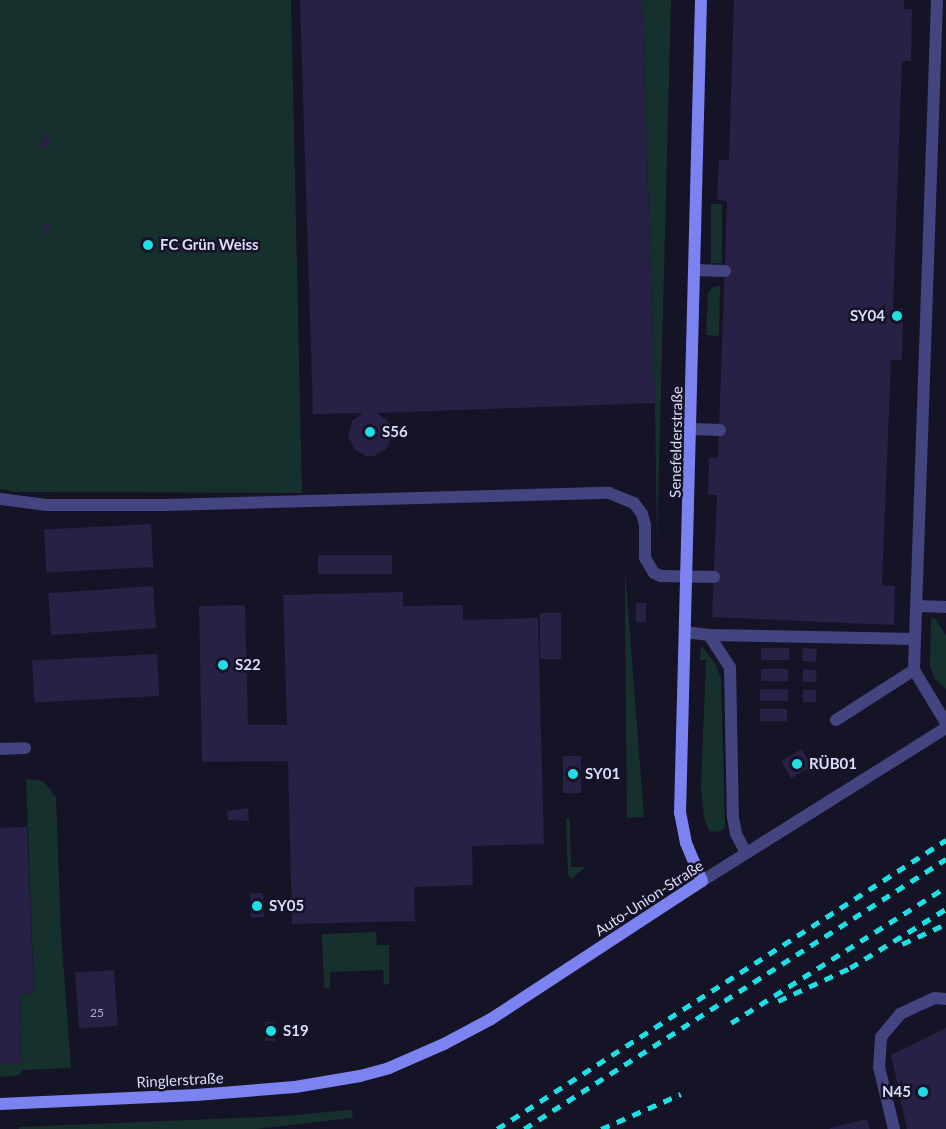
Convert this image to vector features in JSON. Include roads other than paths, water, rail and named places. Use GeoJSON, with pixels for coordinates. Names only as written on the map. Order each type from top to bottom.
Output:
{"type":"FeatureCollection","features":[{"type":"Feature","properties":{"kind":"street","name":"Senefelderstraße"},"geometry":{"type":"LineString","coordinates":[[701,0],[680,813],[686,843],[702,881]]}},
{"type":"Feature","properties":{"kind":"street"},"geometry":{"type":"LineString","coordinates":[[937,0],[914,670],[946,723]]}},
{"type":"Feature","properties":{"kind":"street"},"geometry":{"type":"LineString","coordinates":[[695,270],[725,271]]}},
{"type":"Feature","properties":{"kind":"street"},"geometry":{"type":"LineString","coordinates":[[691,429],[720,430]]}},
{"type":"Feature","properties":{"kind":"street"},"geometry":{"type":"LineString","coordinates":[[0,499],[47,505],[154,505],[609,493],[634,503],[642,514],[645,525],[645,558],[654,573],[661,576],[714,577]]}},
{"type":"Feature","properties":{"kind":"street"},"geometry":{"type":"LineString","coordinates":[[917,606],[946,607]]}},
{"type":"Feature","properties":{"kind":"street"},"geometry":{"type":"LineString","coordinates":[[685,632],[709,635],[915,639]]}},
{"type":"Feature","properties":{"kind":"street"},"geometry":{"type":"LineString","coordinates":[[709,635],[730,667],[733,817],[736,834],[746,853]]}},
{"type":"Feature","properties":{"kind":"street"},"geometry":{"type":"LineString","coordinates":[[836,720],[914,670]]}},
{"type":"Feature","properties":{"kind":"street","name":"Auto-Union-Straße"},"geometry":{"type":"LineString","coordinates":[[360,1076],[416,1057],[490,1019],[702,881],[946,728]]}},
{"type":"Feature","properties":{"kind":"street"},"geometry":{"type":"LineString","coordinates":[[0,748],[25,748]]}},
{"type":"Feature","properties":{"kind":"street"},"geometry":{"type":"LineString","coordinates":[[894,1129],[879,1066],[881,1037],[900,1014],[935,998],[946,999]]}},
{"type":"Feature","properties":{"kind":"street","name":"Ringlerstraße"},"geometry":{"type":"LineString","coordinates":[[0,1104],[196,1095],[295,1086],[360,1076]]}},
{"type":"Feature","properties":{"kind":"railway"},"geometry":{"type":"LineString","coordinates":[[497,1129],[946,840]]}},
{"type":"Feature","properties":{"kind":"railway"},"geometry":{"type":"LineString","coordinates":[[524,1129],[946,859]]}},
{"type":"Feature","properties":{"kind":"railway"},"geometry":{"type":"LineString","coordinates":[[731,1023],[946,887]]}},
{"type":"Feature","properties":{"kind":"railway"},"geometry":{"type":"LineString","coordinates":[[778,1001],[850,968],[946,909]]}},
{"type":"Feature","properties":{"kind":"railway"},"geometry":{"type":"LineString","coordinates":[[902,944],[946,924]]}},
{"type":"Feature","properties":{"kind":"railway"},"geometry":{"type":"LineString","coordinates":[[601,1129],[681,1094]]}},
{"type":"Feature","properties":{"kind":"place","name":"FC Grün Weiss"},"geometry":{"type":"Point","coordinates":[148,245]}},
{"type":"Feature","properties":{"kind":"place","name":"SY04"},"geometry":{"type":"Point","coordinates":[897,316]}},
{"type":"Feature","properties":{"kind":"place","name":"S56"},"geometry":{"type":"Point","coordinates":[370,432]}},
{"type":"Feature","properties":{"kind":"place","name":"S22"},"geometry":{"type":"Point","coordinates":[223,665]}},
{"type":"Feature","properties":{"kind":"place","name":"RÜB01"},"geometry":{"type":"Point","coordinates":[797,764]}},
{"type":"Feature","properties":{"kind":"place","name":"SY01"},"geometry":{"type":"Point","coordinates":[573,774]}},
{"type":"Feature","properties":{"kind":"place","name":"SY05"},"geometry":{"type":"Point","coordinates":[257,906]}},
{"type":"Feature","properties":{"kind":"place","name":"S19"},"geometry":{"type":"Point","coordinates":[271,1031]}},
{"type":"Feature","properties":{"kind":"place","name":"N45"},"geometry":{"type":"Point","coordinates":[923,1092]}}]}
